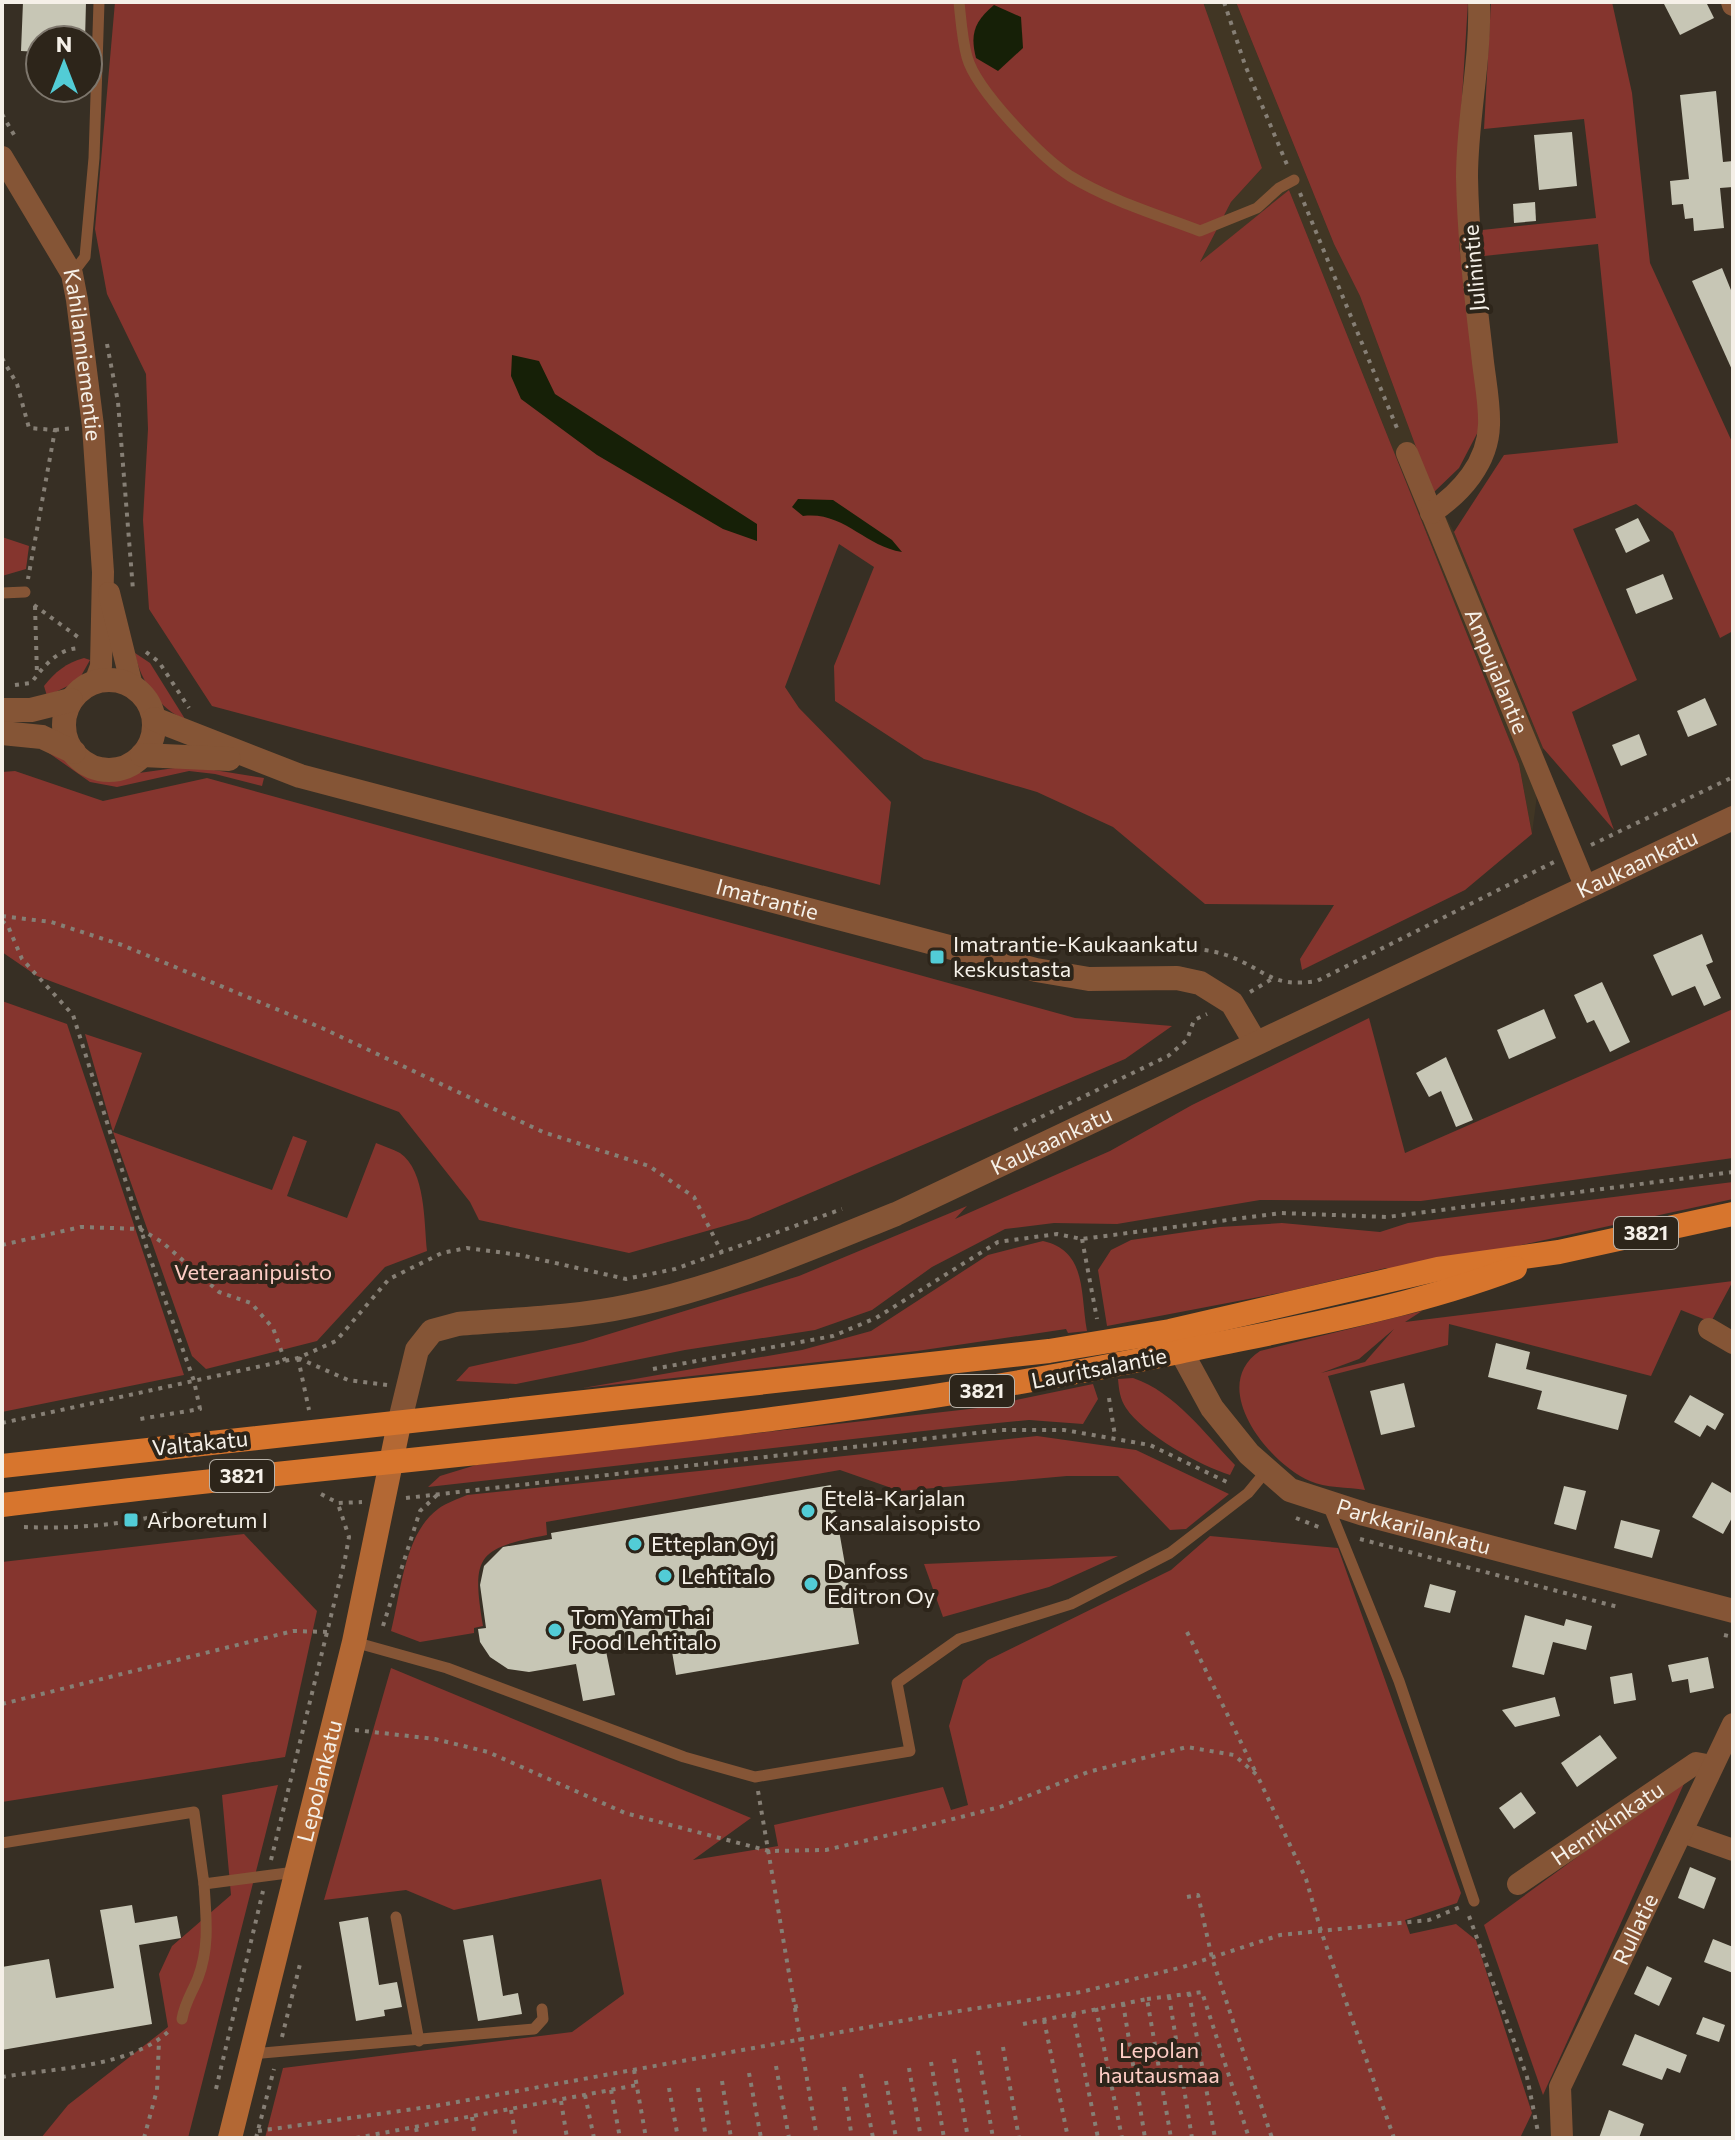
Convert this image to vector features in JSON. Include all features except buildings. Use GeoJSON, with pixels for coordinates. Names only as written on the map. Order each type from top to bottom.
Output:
{"type":"FeatureCollection","features":[{"type":"Feature","properties":{"kind":"main road","name":"Lauritsalantie"},"geometry":{"type":"LineString","coordinates":[[391,1461],[832,1413],[1017,1385],[1438,1269],[1559,1252],[1733,1214]]}},
{"type":"Feature","properties":{"kind":"main road","name":"Lauritsalantie"},"geometry":{"type":"LineString","coordinates":[[399,1424],[1175,1341]]}},
{"type":"Feature","properties":{"kind":"main road","name":"Lepolankatu"},"geometry":{"type":"LineString","coordinates":[[230,2138],[295,1872],[344,1728],[365,1644],[399,1424]]}},
{"type":"Feature","properties":{"kind":"main road","name":"Valtakatu"},"geometry":{"type":"LineString","coordinates":[[2,1466],[195,1443],[399,1424]]}},
{"type":"Feature","properties":{"kind":"main road","name":"Valtakatu"},"geometry":{"type":"LineString","coordinates":[[2,1505],[391,1461]]}},
{"type":"Feature","properties":{"kind":"street","name":"Julinintie"},"geometry":{"type":"LineString","coordinates":[[1431,513],[1454,498],[1473,472],[1483,455],[1490,426],[1471,259],[1467,175],[1480,48],[1479,2]]}},
{"type":"Feature","properties":{"kind":"street","name":"Kahilanniementie"},"geometry":{"type":"LineString","coordinates":[[2,157],[72,274],[93,426],[103,572],[101,666],[95,682]]}},
{"type":"Feature","properties":{"kind":"street","name":"Ampujalantie"},"geometry":{"type":"LineString","coordinates":[[1407,453],[1586,888]]}},
{"type":"Feature","properties":{"kind":"street","name":"Kahilanniementie"},"geometry":{"type":"LineString","coordinates":[[103,572],[132,686]]}},
{"type":"Feature","properties":{"kind":"street"},"geometry":{"type":"LineString","coordinates":[[2,710],[31,710],[71,700],[95,682],[116,680],[132,686],[147,700],[154,719],[150,745],[132,764],[107,770],[83,762],[74,752],[64,727],[71,700]]}},
{"type":"Feature","properties":{"kind":"street","name":"Imatrantie"},"geometry":{"type":"LineString","coordinates":[[154,719],[259,762],[1036,970],[1089,979],[1177,978],[1200,983],[1232,1003],[1255,1042]]}},
{"type":"Feature","properties":{"kind":"street"},"geometry":{"type":"LineString","coordinates":[[2,733],[42,737],[74,752]]}},
{"type":"Feature","properties":{"kind":"street","name":"Imatrantie"},"geometry":{"type":"LineString","coordinates":[[142,755],[259,762]]}},
{"type":"Feature","properties":{"kind":"street","name":"Kaukaankatu"},"geometry":{"type":"LineString","coordinates":[[399,1424],[417,1350],[432,1331],[458,1324],[628,1306],[703,1287],[788,1258],[896,1214],[1733,818]]}},
{"type":"Feature","properties":{"kind":"street"},"geometry":{"type":"LineString","coordinates":[[1709,1329],[1733,1343]]}},
{"type":"Feature","properties":{"kind":"street","name":"Parkkarilankatu"},"geometry":{"type":"LineString","coordinates":[[1175,1341],[1212,1408],[1249,1454],[1290,1490],[1327,1504],[1733,1611]]}},
{"type":"Feature","properties":{"kind":"street","name":"Rullatie"},"geometry":{"type":"LineString","coordinates":[[1562,2138],[1560,2087],[1682,1832],[1704,1765],[1733,1724]]}},
{"type":"Feature","properties":{"kind":"street","name":"Henrikinkatu"},"geometry":{"type":"LineString","coordinates":[[1518,1884],[1704,1765]]}},
{"type":"Feature","properties":{"kind":"street"},"geometry":{"type":"LineString","coordinates":[[1682,1832],[1733,1850]]}},
{"type":"Feature","properties":{"kind":"lane"},"geometry":{"type":"LineString","coordinates":[[72,274],[85,257],[94,158],[99,2]]}},
{"type":"Feature","properties":{"kind":"lane"},"geometry":{"type":"LineString","coordinates":[[959,2],[967,59],[986,92],[1017,128],[1070,175],[1146,211],[1200,231],[1257,208],[1279,188],[1294,180]]}},
{"type":"Feature","properties":{"kind":"lane"},"geometry":{"type":"LineString","coordinates":[[2,593],[25,592]]}},
{"type":"Feature","properties":{"kind":"lane"},"geometry":{"type":"LineString","coordinates":[[365,1644],[447,1668],[684,1757],[755,1777],[910,1751],[897,1683],[959,1639],[1071,1604],[1170,1553],[1248,1493],[1267,1470]]}},
{"type":"Feature","properties":{"kind":"lane"},"geometry":{"type":"LineString","coordinates":[[1327,1504],[1399,1681],[1469,1903]]}},
{"type":"Feature","properties":{"kind":"lane"},"geometry":{"type":"LineString","coordinates":[[2,1843],[194,1812],[208,1938],[197,1980],[186,1996],[182,2019]]}},
{"type":"Feature","properties":{"kind":"lane"},"geometry":{"type":"LineString","coordinates":[[204,1884],[295,1872]]}},
{"type":"Feature","properties":{"kind":"lane"},"geometry":{"type":"LineString","coordinates":[[396,1917],[419,2041]]}},
{"type":"Feature","properties":{"kind":"lane"},"geometry":{"type":"LineString","coordinates":[[250,2054],[534,2029],[543,2019],[542,2009]]}},
{"type":"Feature","properties":{"kind":"path"},"geometry":{"type":"LineString","coordinates":[[1224,2],[1245,65],[1407,453]]}},
{"type":"Feature","properties":{"kind":"path"},"geometry":{"type":"LineString","coordinates":[[2,358],[17,384],[29,428],[55,430],[25,592],[35,606],[92,647],[68,649],[48,661],[31,683],[2,687]]}},
{"type":"Feature","properties":{"kind":"path"},"geometry":{"type":"LineString","coordinates":[[35,606],[37,675]]}},
{"type":"Feature","properties":{"kind":"path"},"geometry":{"type":"LineString","coordinates":[[122,644],[137,644],[159,662],[198,717]]}},
{"type":"Feature","properties":{"kind":"path"},"geometry":{"type":"LineString","coordinates":[[1125,956],[1161,949],[1208,952],[1228,956],[1272,979],[1292,985],[1317,981],[1488,898],[1571,851],[1606,840],[1733,777]]}},
{"type":"Feature","properties":{"kind":"path"},"geometry":{"type":"LineString","coordinates":[[2,919],[22,959],[73,1015],[140,1229],[194,1381],[200,1409],[140,1419]]}},
{"type":"Feature","properties":{"kind":"path"},"geometry":{"type":"LineString","coordinates":[[2,919],[51,922],[122,945],[322,1028],[543,1132],[649,1166],[694,1197],[722,1253]]}},
{"type":"Feature","properties":{"kind":"path"},"geometry":{"type":"LineString","coordinates":[[1012,1131],[1168,1056],[1187,1040],[1194,1020],[1232,1003],[1272,979]]}},
{"type":"Feature","properties":{"kind":"path"},"geometry":{"type":"LineString","coordinates":[[638,1372],[833,1336],[890,1310],[998,1242],[1057,1234],[1082,1239],[1281,1213],[1387,1217],[1733,1172]]}},
{"type":"Feature","properties":{"kind":"path"},"geometry":{"type":"LineString","coordinates":[[2,1423],[298,1358],[336,1341],[389,1279],[442,1253],[467,1248],[520,1255],[626,1279],[675,1269],[843,1208]]}},
{"type":"Feature","properties":{"kind":"path"},"geometry":{"type":"LineString","coordinates":[[2,1245],[81,1227],[140,1229],[162,1242],[219,1292],[251,1303],[273,1328],[285,1361]]}},
{"type":"Feature","properties":{"kind":"path"},"geometry":{"type":"LineString","coordinates":[[1082,1239],[1098,1322]]}},
{"type":"Feature","properties":{"kind":"path"},"geometry":{"type":"LineString","coordinates":[[298,1358],[348,1380],[407,1388]]}},
{"type":"Feature","properties":{"kind":"path"},"geometry":{"type":"LineString","coordinates":[[1109,1398],[1115,1437]]}},
{"type":"Feature","properties":{"kind":"path"},"geometry":{"type":"LineString","coordinates":[[308,1491],[338,1503],[385,1500],[1002,1430],[1064,1430],[1115,1437],[1162,1450],[1248,1493]]}},
{"type":"Feature","properties":{"kind":"path"},"geometry":{"type":"LineString","coordinates":[[365,1644],[420,1511],[438,1494]]}},
{"type":"Feature","properties":{"kind":"path"},"geometry":{"type":"LineString","coordinates":[[216,2092],[329,1632],[349,1537],[338,1503]]}},
{"type":"Feature","properties":{"kind":"path"},"geometry":{"type":"LineString","coordinates":[[18,1527],[65,1529],[154,1517],[181,1509]]}},
{"type":"Feature","properties":{"kind":"path"},"geometry":{"type":"LineString","coordinates":[[1285,1512],[1341,1534],[1632,1610]]}},
{"type":"Feature","properties":{"kind":"path"},"geometry":{"type":"LineString","coordinates":[[2,1704],[293,1631],[329,1632]]}},
{"type":"Feature","properties":{"kind":"path"},"geometry":{"type":"LineString","coordinates":[[1187,1632],[1306,1879],[1321,1931],[1394,2138]]}},
{"type":"Feature","properties":{"kind":"path"},"geometry":{"type":"LineString","coordinates":[[1719,1633],[1733,1637]]}},
{"type":"Feature","properties":{"kind":"path"},"geometry":{"type":"LineString","coordinates":[[344,1728],[360,1717]]}},
{"type":"Feature","properties":{"kind":"path"},"geometry":{"type":"LineString","coordinates":[[344,1728],[435,1739],[488,1752],[625,1813],[769,1851],[826,1850],[910,1830],[1000,1807],[1088,1772],[1187,1747],[1234,1755],[1257,1775]]}},
{"type":"Feature","properties":{"kind":"path"},"geometry":{"type":"LineString","coordinates":[[755,1777],[817,2138]]}},
{"type":"Feature","properties":{"kind":"path"},"geometry":{"type":"LineString","coordinates":[[1187,1897],[1198,1895],[1212,1958],[1272,2138]]}},
{"type":"Feature","properties":{"kind":"path"},"geometry":{"type":"LineString","coordinates":[[258,2131],[435,2106],[1081,1992],[1212,1958],[1280,1935],[1429,1920],[1469,1903],[1527,2077],[1540,2138]]}},
{"type":"Feature","properties":{"kind":"path"},"geometry":{"type":"LineString","coordinates":[[256,2138],[301,1960]]}},
{"type":"Feature","properties":{"kind":"path"},"geometry":{"type":"LineString","coordinates":[[1023,2024],[1123,2003],[1202,1992],[1249,2138]]}},
{"type":"Feature","properties":{"kind":"path"},"geometry":{"type":"LineString","coordinates":[[1189,1993],[1215,2138]]}},
{"type":"Feature","properties":{"kind":"path"},"geometry":{"type":"LineString","coordinates":[[1169,1996],[1192,2138]]}},
{"type":"Feature","properties":{"kind":"path"},"geometry":{"type":"LineString","coordinates":[[1147,1999],[1171,2138]]}},
{"type":"Feature","properties":{"kind":"path"},"geometry":{"type":"LineString","coordinates":[[1123,2003],[1145,2138]]}},
{"type":"Feature","properties":{"kind":"path"},"geometry":{"type":"LineString","coordinates":[[794,2007],[802,2005]]}},
{"type":"Feature","properties":{"kind":"path"},"geometry":{"type":"LineString","coordinates":[[1096,2008],[1122,2138]]}},
{"type":"Feature","properties":{"kind":"path"},"geometry":{"type":"LineString","coordinates":[[1073,2014],[1098,2138]]}},
{"type":"Feature","properties":{"kind":"path"},"geometry":{"type":"LineString","coordinates":[[2,2077],[115,2058],[159,2041],[182,2019]]}},
{"type":"Feature","properties":{"kind":"path"},"geometry":{"type":"LineString","coordinates":[[1044,2020],[1068,2138]]}},
{"type":"Feature","properties":{"kind":"path"},"geometry":{"type":"LineString","coordinates":[[144,2138],[157,2090],[159,2041]]}},
{"type":"Feature","properties":{"kind":"path"},"geometry":{"type":"LineString","coordinates":[[1003,2047],[1019,2138]]}},
{"type":"Feature","properties":{"kind":"path"},"geometry":{"type":"LineString","coordinates":[[978,2051],[993,2138]]}},
{"type":"Feature","properties":{"kind":"path"},"geometry":{"type":"LineString","coordinates":[[954,2059],[968,2138]]}},
{"type":"Feature","properties":{"kind":"path"},"geometry":{"type":"LineString","coordinates":[[931,2062],[944,2138]]}},
{"type":"Feature","properties":{"kind":"path"},"geometry":{"type":"LineString","coordinates":[[776,2066],[789,2138]]}},
{"type":"Feature","properties":{"kind":"path"},"geometry":{"type":"LineString","coordinates":[[909,2068],[921,2138]]}},
{"type":"Feature","properties":{"kind":"path"},"geometry":{"type":"LineString","coordinates":[[634,2069],[646,2138]]}},
{"type":"Feature","properties":{"kind":"path"},"geometry":{"type":"LineString","coordinates":[[749,2073],[761,2138]]}},
{"type":"Feature","properties":{"kind":"path"},"geometry":{"type":"LineString","coordinates":[[861,2074],[873,2138]]}},
{"type":"Feature","properties":{"kind":"path"},"geometry":{"type":"LineString","coordinates":[[722,2081],[731,2138]]}},
{"type":"Feature","properties":{"kind":"path"},"geometry":{"type":"LineString","coordinates":[[886,2081],[896,2138]]}},
{"type":"Feature","properties":{"kind":"path"},"geometry":{"type":"LineString","coordinates":[[356,2138],[637,2085]]}},
{"type":"Feature","properties":{"kind":"path"},"geometry":{"type":"LineString","coordinates":[[844,2087],[852,2138]]}},
{"type":"Feature","properties":{"kind":"path"},"geometry":{"type":"LineString","coordinates":[[669,2088],[678,2138]]}},
{"type":"Feature","properties":{"kind":"path"},"geometry":{"type":"LineString","coordinates":[[698,2088],[706,2138]]}},
{"type":"Feature","properties":{"kind":"path"},"geometry":{"type":"LineString","coordinates":[[611,2090],[620,2138]]}},
{"type":"Feature","properties":{"kind":"path"},"geometry":{"type":"LineString","coordinates":[[585,2095],[594,2138]]}},
{"type":"Feature","properties":{"kind":"path"},"geometry":{"type":"LineString","coordinates":[[561,2101],[567,2138]]}},
{"type":"Feature","properties":{"kind":"path"},"geometry":{"type":"LineString","coordinates":[[511,2110],[516,2138]]}},
{"type":"Feature","properties":{"kind":"path"},"geometry":{"type":"LineString","coordinates":[[472,2117],[475,2138]]}},
{"type":"Feature","properties":{"kind":"path"},"geometry":{"type":"LineString","coordinates":[[416,2128],[418,2138]]}},
{"type":"Feature","properties":{"kind":"shaded area"},"geometry":{"type":"Polygon","coordinates":[[[1203,2],[1236,2],[1334,244],[1360,296],[1433,493],[1454,532],[1543,748],[1532,834],[1519,764],[1289,190],[1199,264],[1231,202],[1262,168],[1203,2]]]}},
{"type":"Feature","properties":{"kind":"shaded area"},"geometry":{"type":"Polygon","coordinates":[[[994,5],[1021,17],[1023,48],[998,71],[976,58],[973,42],[978,23],[994,5]]]}},
{"type":"Feature","properties":{"kind":"shaded area"},"geometry":{"type":"Polygon","coordinates":[[[512,355],[539,361],[555,394],[757,524],[757,541],[723,529],[597,455],[521,399],[511,376],[512,355]]]}},
{"type":"Feature","properties":{"kind":"shaded area"},"geometry":{"type":"Polygon","coordinates":[[[798,499],[833,500],[892,540],[902,552],[889,549],[830,519],[803,516],[792,507],[798,499]]]}},
{"type":"Feature","properties":{"kind":"green space"},"geometry":{"type":"Polygon","coordinates":[[[115,2],[1203,2],[1262,168],[1231,202],[1200,262],[1289,190],[1519,764],[1532,834],[1465,890],[1302,970],[1300,959],[1334,905],[1205,904],[1113,827],[1037,792],[924,759],[835,701],[834,666],[874,567],[839,544],[785,687],[799,708],[891,802],[880,885],[212,706],[149,609],[143,520],[148,429],[146,374],[107,294],[95,229],[115,2]]]}},
{"type":"Feature","properties":{"kind":"green space"},"geometry":{"type":"Polygon","coordinates":[[[1236,2],[1468,2],[1460,130],[1459,244],[1481,426],[1459,468],[1433,493],[1360,296],[1334,244],[1236,2]]]}},
{"type":"Feature","properties":{"kind":"green space"},"geometry":{"type":"Polygon","coordinates":[[[1491,2],[1612,2],[1632,93],[1650,263],[1733,444],[1733,631],[1720,638],[1673,532],[1636,504],[1573,529],[1637,680],[1572,712],[1614,830],[1543,748],[1454,532],[1504,455],[1618,443],[1598,244],[1484,256],[1482,230],[1596,218],[1584,119],[1484,129],[1491,2]]]}},
{"type":"Feature","properties":{"kind":"green space"},"geometry":{"type":"Polygon","coordinates":[[[2,537],[29,546],[26,569],[2,576],[2,537]]]}},
{"type":"Feature","properties":{"kind":"green space"},"geometry":{"type":"Polygon","coordinates":[[[135,653],[150,663],[185,719],[168,709],[152,693],[135,653]]]}},
{"type":"Feature","properties":{"kind":"green space"},"geometry":{"type":"Polygon","coordinates":[[[84,658],[90,660],[81,676],[47,696],[44,686],[52,676],[66,665],[84,658]]]}},
{"type":"Feature","properties":{"kind":"green space"},"geometry":{"type":"Polygon","coordinates":[[[46,751],[103,778],[189,766],[264,778],[262,786],[189,771],[117,787],[90,782],[46,751]]]}},
{"type":"Feature","properties":{"kind":"green space"},"geometry":{"type":"Polygon","coordinates":[[[15,771],[103,801],[207,778],[1075,1018],[1172,1026],[1125,1059],[749,1219],[629,1253],[479,1220],[470,1202],[399,1112],[37,976],[2,952],[2,772],[15,771]]]}},
{"type":"Feature","properties":{"kind":"green space"},"geometry":{"type":"Polygon","coordinates":[[[2,1001],[67,1024],[184,1375],[2,1412],[2,1001]]]}},
{"type":"Feature","properties":{"kind":"green space"},"geometry":{"type":"Polygon","coordinates":[[[1733,1009],[1733,1158],[1421,1201],[1260,1200],[1117,1224],[1054,1223],[1005,1229],[932,1267],[872,1310],[815,1330],[685,1350],[516,1384],[456,1381],[469,1367],[583,1342],[799,1276],[967,1206],[955,1219],[1110,1151],[1192,1105],[1369,1018],[1405,1153],[1733,1009]]]}},
{"type":"Feature","properties":{"kind":"green space"},"geometry":{"type":"Polygon","coordinates":[[[85,1034],[142,1053],[113,1132],[85,1034]]]}},
{"type":"Feature","properties":{"kind":"green space","name":"Veteraanipuisto"},"geometry":{"type":"Polygon","coordinates":[[[113,1132],[272,1190],[293,1136],[307,1141],[287,1196],[347,1218],[376,1143],[400,1153],[415,1172],[422,1198],[427,1251],[385,1267],[317,1341],[206,1369],[192,1356],[113,1132]]]}},
{"type":"Feature","properties":{"kind":"green space"},"geometry":{"type":"Polygon","coordinates":[[[1733,1182],[1733,1199],[1397,1272],[1386,1268],[1285,1292],[1107,1326],[1098,1270],[1111,1250],[1131,1240],[1220,1227],[1282,1223],[1380,1232],[1408,1223],[1733,1182]]]}},
{"type":"Feature","properties":{"kind":"green space"},"geometry":{"type":"Polygon","coordinates":[[[1043,1241],[1057,1246],[1074,1264],[1082,1288],[1087,1331],[1068,1333],[1066,1329],[917,1351],[583,1388],[802,1350],[871,1331],[988,1255],[1043,1241]]]}},
{"type":"Feature","properties":{"kind":"green space"},"geometry":{"type":"Polygon","coordinates":[[[1733,1281],[1711,1322],[1681,1310],[1651,1376],[1449,1324],[1448,1345],[1328,1376],[1365,1490],[1310,1481],[1277,1458],[1249,1422],[1241,1403],[1240,1384],[1245,1366],[1260,1351],[1422,1311],[1405,1322],[1733,1281]],[[1394,1329],[1359,1359],[1321,1373],[1365,1362],[1394,1329]]]}},
{"type":"Feature","properties":{"kind":"green space"},"geometry":{"type":"Polygon","coordinates":[[[1133,1378],[1162,1393],[1188,1415],[1235,1465],[1230,1475],[1174,1448],[1134,1418],[1122,1401],[1118,1379],[1133,1378]]]}},
{"type":"Feature","properties":{"kind":"green space"},"geometry":{"type":"Polygon","coordinates":[[[1093,1384],[1098,1399],[1083,1424],[1029,1420],[977,1425],[428,1487],[440,1476],[476,1465],[978,1408],[1093,1384]]]}},
{"type":"Feature","properties":{"kind":"green space"},"geometry":{"type":"Polygon","coordinates":[[[1037,1436],[1136,1450],[1229,1494],[1186,1529],[1170,1530],[1118,1476],[1067,1476],[900,1491],[840,1470],[546,1522],[547,1535],[506,1545],[485,1559],[478,1584],[483,1626],[474,1628],[474,1633],[420,1642],[391,1631],[406,1565],[418,1533],[438,1509],[467,1495],[1037,1436]]]}},
{"type":"Feature","properties":{"kind":"green space"},"geometry":{"type":"Polygon","coordinates":[[[244,1534],[317,1611],[285,1757],[2,1802],[2,1562],[244,1534]]]}},
{"type":"Feature","properties":{"kind":"green space","name":"Lepolan hautausmaa"},"geometry":{"type":"Polygon","coordinates":[[[1210,1536],[1338,1548],[1461,1893],[1457,1903],[1405,1920],[1410,1934],[1456,1924],[1476,1940],[1532,2113],[1520,2138],[265,2138],[283,2068],[572,2032],[624,1994],[601,1879],[454,1910],[406,1890],[324,1900],[391,1668],[751,1818],[693,1860],[778,1846],[774,1825],[943,1787],[951,1810],[968,1805],[949,1726],[963,1680],[988,1660],[1171,1570],[1210,1536]]]}},
{"type":"Feature","properties":{"kind":"green space"},"geometry":{"type":"Polygon","coordinates":[[[1118,1556],[1049,1587],[943,1617],[924,1564],[1118,1556]]]}},
{"type":"Feature","properties":{"kind":"green space"},"geometry":{"type":"Polygon","coordinates":[[[1687,1777],[1543,2095],[1484,1925],[1687,1777]]]}},
{"type":"Feature","properties":{"kind":"green space"},"geometry":{"type":"Polygon","coordinates":[[[278,1785],[188,2138],[41,2138],[68,2105],[168,2027],[159,1974],[172,1946],[231,1895],[222,1795],[278,1785]]]}},
{"type":"Feature","properties":{"kind":"place","name":"Imatrantie-Kaukaankatu keskustasta"},"geometry":{"type":"Point","coordinates":[937,957]}},
{"type":"Feature","properties":{"kind":"place","name":"Etelä-Karjalan Kansalaisopisto"},"geometry":{"type":"Point","coordinates":[808,1511]}},
{"type":"Feature","properties":{"kind":"place","name":"Arboretum I"},"geometry":{"type":"Point","coordinates":[131,1520]}},
{"type":"Feature","properties":{"kind":"place","name":"Etteplan Oyj"},"geometry":{"type":"Point","coordinates":[635,1544]}},
{"type":"Feature","properties":{"kind":"place","name":"Lehtitalo"},"geometry":{"type":"Point","coordinates":[665,1576]}},
{"type":"Feature","properties":{"kind":"place","name":"Danfoss Editron Oy"},"geometry":{"type":"Point","coordinates":[811,1584]}},
{"type":"Feature","properties":{"kind":"place","name":"Tom Yam Thai Food Lehtitalo"},"geometry":{"type":"Point","coordinates":[555,1630]}}]}
